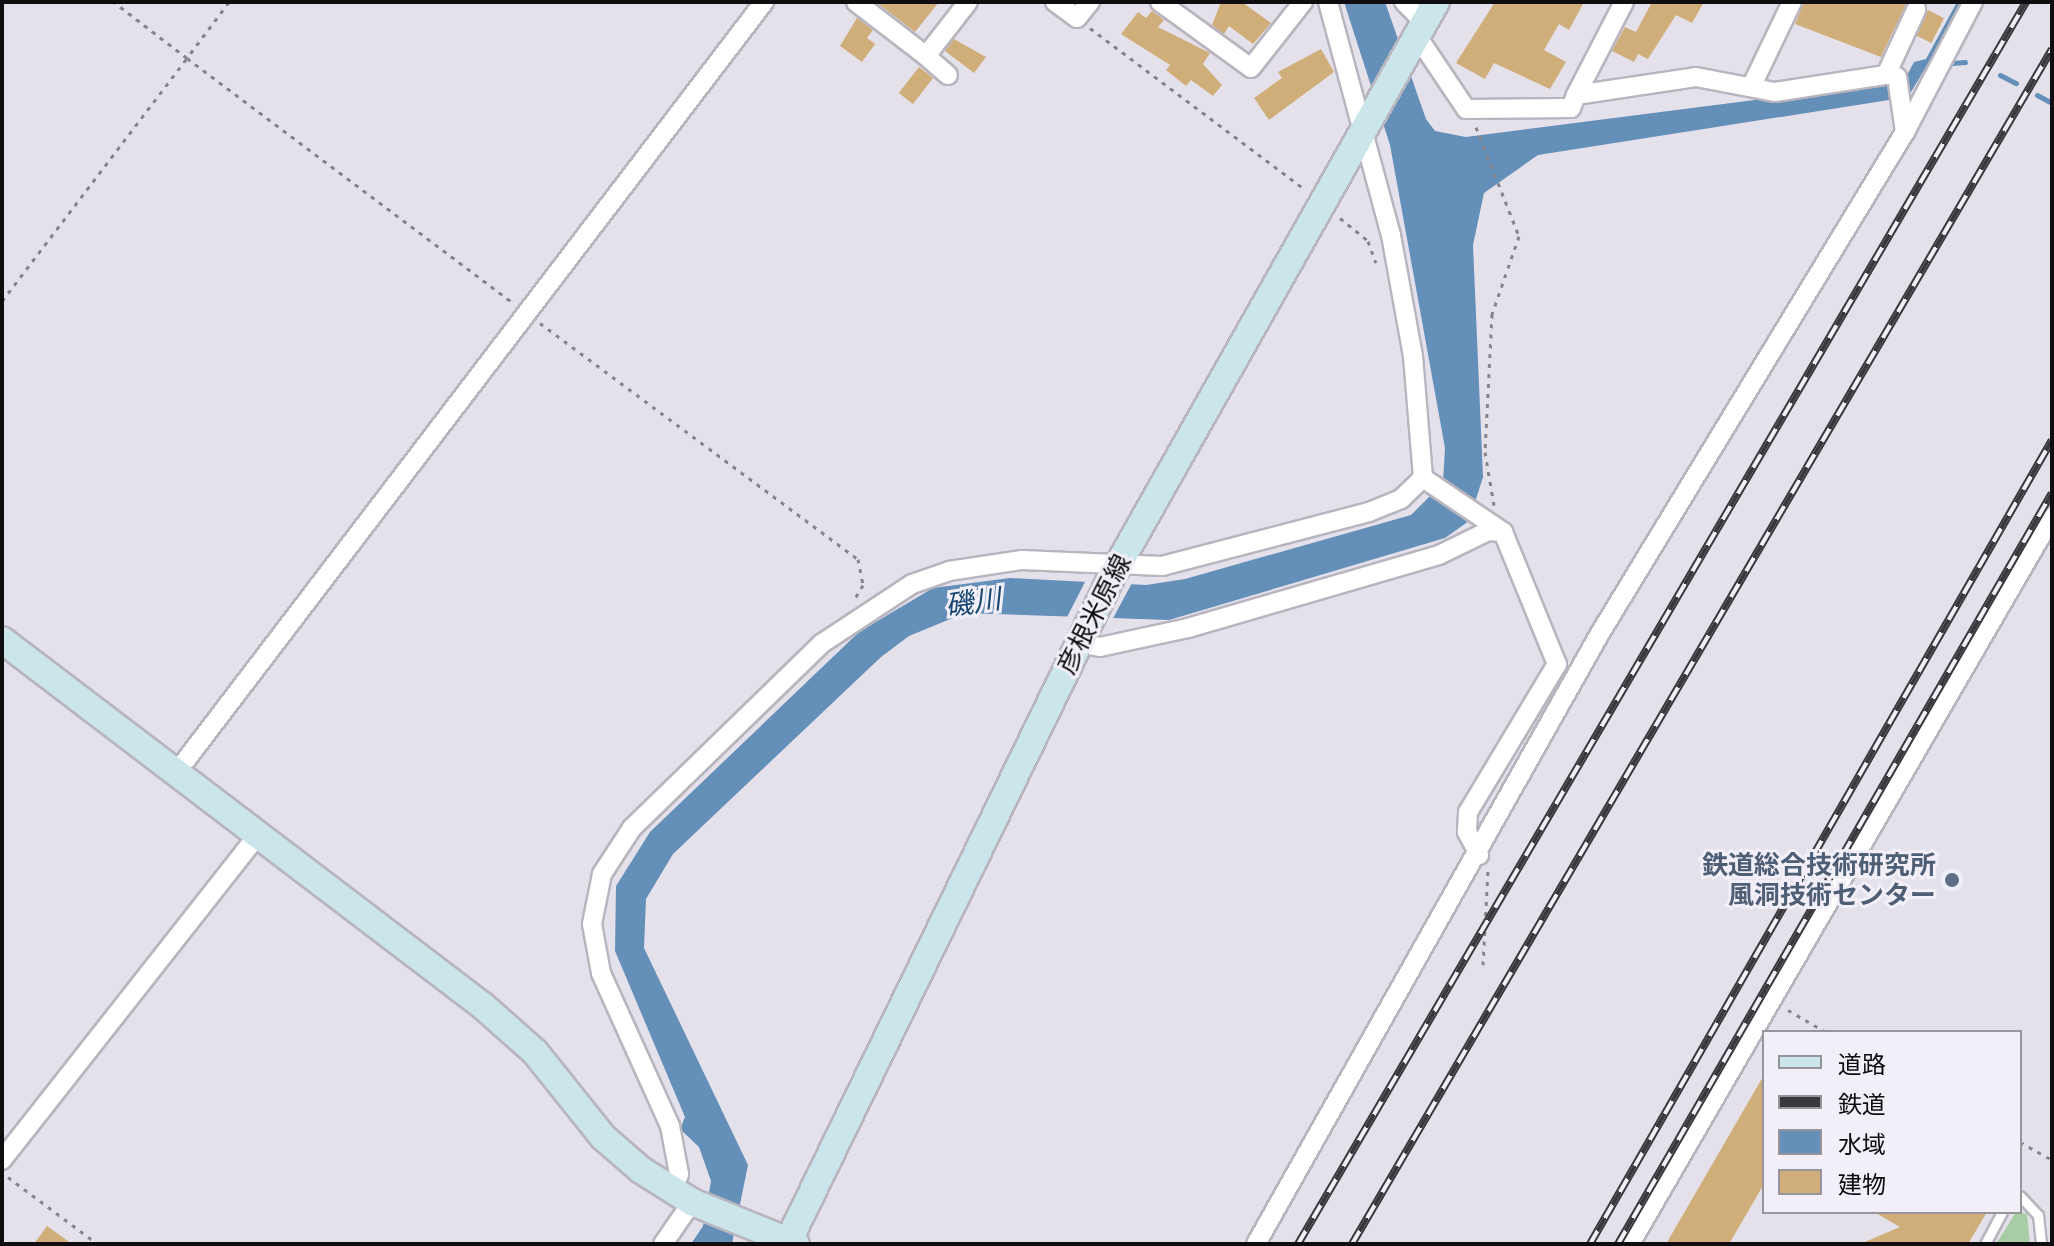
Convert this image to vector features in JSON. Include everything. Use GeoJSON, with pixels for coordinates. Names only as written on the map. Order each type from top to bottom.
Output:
{"type":"FeatureCollection","features":[{"type":"Feature","properties":{"kind":"main road","name":"彦根米原線"},"geometry":{"type":"LineString","coordinates":[[791,1243],[1115,570],[1422,26]]}},
{"type":"Feature","properties":{"kind":"main road"},"geometry":{"type":"LineString","coordinates":[[2,640],[493,1015],[535,1052],[603,1137],[687,1199],[791,1243]]}},
{"type":"Feature","properties":{"kind":"street"},"geometry":{"type":"LineString","coordinates":[[176,773],[764,2]]}},
{"type":"Feature","properties":{"kind":"street"},"geometry":{"type":"LineString","coordinates":[[856,2],[948,75]]}},
{"type":"Feature","properties":{"kind":"street"},"geometry":{"type":"LineString","coordinates":[[926,56],[968,2]]}},
{"type":"Feature","properties":{"kind":"street"},"geometry":{"type":"LineString","coordinates":[[1055,2],[1077,18],[1090,2]]}},
{"type":"Feature","properties":{"kind":"street"},"geometry":{"type":"LineString","coordinates":[[1160,2],[1251,68],[1303,2]]}},
{"type":"Feature","properties":{"kind":"street"},"geometry":{"type":"LineString","coordinates":[[1328,2],[1365,125],[1398,269],[1427,480],[1498,527],[1557,664],[1468,812],[1467,832],[1479,855]]}},
{"type":"Feature","properties":{"kind":"street"},"geometry":{"type":"LineString","coordinates":[[1404,2],[1422,26],[1466,109],[1571,108],[1624,2]]}},
{"type":"Feature","properties":{"kind":"street"},"geometry":{"type":"LineString","coordinates":[[1753,83],[1792,2]]}},
{"type":"Feature","properties":{"kind":"street"},"geometry":{"type":"LineString","coordinates":[[1256,1244],[1490,836],[1599,635],[1905,132],[1973,2]]}},
{"type":"Feature","properties":{"kind":"street"},"geometry":{"type":"LineString","coordinates":[[1905,132],[1901,104],[1892,76],[1916,10]]}},
{"type":"Feature","properties":{"kind":"street"},"geometry":{"type":"LineString","coordinates":[[1576,95],[1696,77],[1753,83],[1775,92],[1892,76]]}},
{"type":"Feature","properties":{"kind":"street"},"geometry":{"type":"LineString","coordinates":[[663,1244],[687,1199],[670,1126],[601,973],[592,924],[602,874],[632,828],[821,644],[912,584],[949,571],[1022,560],[1115,570],[1162,566],[1369,512],[1401,499],[1427,480]]}},
{"type":"Feature","properties":{"kind":"street"},"geometry":{"type":"LineString","coordinates":[[1630,1244],[2052,517]]}},
{"type":"Feature","properties":{"kind":"street"},"geometry":{"type":"LineString","coordinates":[[1080,638],[1100,647],[1188,628],[1439,555],[1498,527]]}},
{"type":"Feature","properties":{"kind":"street"},"geometry":{"type":"LineString","coordinates":[[2,1160],[258,835]]}},
{"type":"Feature","properties":{"kind":"lane"},"geometry":{"type":"LineString","coordinates":[[2022,1198],[2038,1215],[2041,1244]]}},
{"type":"Feature","properties":{"kind":"lane"},"geometry":{"type":"LineString","coordinates":[[1985,1244],[2001,1214]]}},
{"type":"Feature","properties":{"kind":"path"},"geometry":{"type":"LineString","coordinates":[[2,301],[187,58],[114,2]]}},
{"type":"Feature","properties":{"kind":"path"},"geometry":{"type":"LineString","coordinates":[[1077,18],[1302,187]]}},
{"type":"Feature","properties":{"kind":"path"},"geometry":{"type":"LineString","coordinates":[[1476,128],[1519,236],[1492,314],[1485,452],[1498,527]]}},
{"type":"Feature","properties":{"kind":"path"},"geometry":{"type":"LineString","coordinates":[[1483,965],[1490,836]]}},
{"type":"Feature","properties":{"kind":"path"},"geometry":{"type":"LineString","coordinates":[[1783,1007],[1823,1030]]}},
{"type":"Feature","properties":{"kind":"path"},"geometry":{"type":"LineString","coordinates":[[2022,1143],[2052,1160]]}},
{"type":"Feature","properties":{"kind":"path"},"geometry":{"type":"LineString","coordinates":[[2,1172],[98,1244]]}},
{"type":"Feature","properties":{"kind":"green space"},"geometry":{"type":"Polygon","coordinates":[[[2015,1214],[2027,1214],[2030,1244],[1996,1244],[2015,1214]]]}},
{"type":"Feature","properties":{"kind":"water","name":"磯川"},"geometry":{"type":"Polygon","coordinates":[[[1344,2],[1385,2],[1426,119],[1435,131],[1466,137],[1904,81],[1914,62],[1926,59],[1957,2],[1965,2],[1908,97],[1538,155],[1484,193],[1473,245],[1483,477],[1469,521],[1445,538],[1169,620],[965,613],[909,636],[881,657],[673,854],[646,899],[644,948],[748,1165],[732,1244],[691,1244],[703,1226],[711,1181],[699,1147],[680,1129],[685,1117],[615,951],[616,886],[650,832],[859,632],[933,588],[1010,578],[1146,585],[1185,579],[1411,515],[1443,483],[1445,448],[1390,145],[1344,2]]]}},
{"type":"Feature","properties":{"kind":"pier"},"geometry":{"type":"Polygon","coordinates":[[[1086,580],[1133,581],[1110,624],[1064,623],[1086,580]]]}},
{"type":"Feature","properties":{"kind":"building"},"geometry":{"type":"Polygon","coordinates":[[[876,2],[939,2],[915,32],[876,2]]]}},
{"type":"Feature","properties":{"kind":"building"},"geometry":{"type":"Polygon","coordinates":[[[1221,2],[1242,2],[1271,23],[1253,44],[1229,26],[1224,34],[1212,25],[1221,2]]]}},
{"type":"Feature","properties":{"kind":"building"},"geometry":{"type":"Polygon","coordinates":[[[1495,2],[1584,2],[1569,30],[1559,24],[1544,50],[1566,62],[1550,89],[1494,63],[1485,79],[1456,63],[1495,2]]]}},
{"type":"Feature","properties":{"kind":"building"},"geometry":{"type":"Polygon","coordinates":[[[1652,2],[1704,2],[1692,23],[1676,15],[1648,59],[1638,54],[1634,62],[1612,51],[1625,27],[1636,32],[1652,2]]]}},
{"type":"Feature","properties":{"kind":"building"},"geometry":{"type":"Polygon","coordinates":[[[1804,2],[1907,2],[1881,57],[1795,24],[1804,2]]]}},
{"type":"Feature","properties":{"kind":"building"},"geometry":{"type":"Polygon","coordinates":[[[1928,10],[1944,18],[1931,43],[1915,35],[1928,10]]]}},
{"type":"Feature","properties":{"kind":"building"},"geometry":{"type":"Polygon","coordinates":[[[1152,11],[1164,20],[1158,27],[1210,53],[1203,64],[1222,85],[1213,96],[1191,80],[1186,86],[1166,70],[1170,65],[1121,34],[1138,12],[1146,18],[1152,11]]]}},
{"type":"Feature","properties":{"kind":"building"},"geometry":{"type":"Polygon","coordinates":[[[857,18],[873,30],[867,38],[875,44],[862,62],[840,46],[857,18]]]}},
{"type":"Feature","properties":{"kind":"building"},"geometry":{"type":"Polygon","coordinates":[[[954,39],[986,57],[974,73],[945,51],[954,39]]]}},
{"type":"Feature","properties":{"kind":"building"},"geometry":{"type":"Polygon","coordinates":[[[1321,49],[1334,72],[1269,120],[1254,98],[1282,78],[1278,72],[1321,49]]]}},
{"type":"Feature","properties":{"kind":"building"},"geometry":{"type":"Polygon","coordinates":[[[919,67],[933,78],[913,104],[899,93],[919,67]]]}},
{"type":"Feature","properties":{"kind":"building"},"geometry":{"type":"Polygon","coordinates":[[[1762,1078],[1762,1187],[1729,1244],[1666,1244],[1762,1078]]]}},
{"type":"Feature","properties":{"kind":"building"},"geometry":{"type":"Polygon","coordinates":[[[1877,1214],[1986,1214],[1968,1244],[1860,1244],[1900,1227],[1877,1214]]]}},
{"type":"Feature","properties":{"kind":"building"},"geometry":{"type":"Polygon","coordinates":[[[47,1226],[72,1244],[34,1244],[47,1226]]]}},
{"type":"Feature","properties":{"kind":"waterway"},"geometry":{"type":"LineString","coordinates":[[1952,63],[1965,62]]}},
{"type":"Feature","properties":{"kind":"waterway"},"geometry":{"type":"LineString","coordinates":[[2000,75],[2016,83]]}},
{"type":"Feature","properties":{"kind":"waterway"},"geometry":{"type":"LineString","coordinates":[[2037,95],[2052,103]]}},
{"type":"Feature","properties":{"kind":"railway"},"geometry":{"type":"LineString","coordinates":[[1298,1244],[2026,2]]}},
{"type":"Feature","properties":{"kind":"railway"},"geometry":{"type":"LineString","coordinates":[[1352,1244],[2052,49]]}},
{"type":"Feature","properties":{"kind":"railway"},"geometry":{"type":"LineString","coordinates":[[1590,1244],[2052,440]]}},
{"type":"Feature","properties":{"kind":"railway"},"geometry":{"type":"LineString","coordinates":[[1618,1244],[2052,493]]}},
{"type":"Feature","properties":{"kind":"place","name":"鉄道総合技術研究所 風洞技術センター"},"geometry":{"type":"Point","coordinates":[1952,880]}}]}
